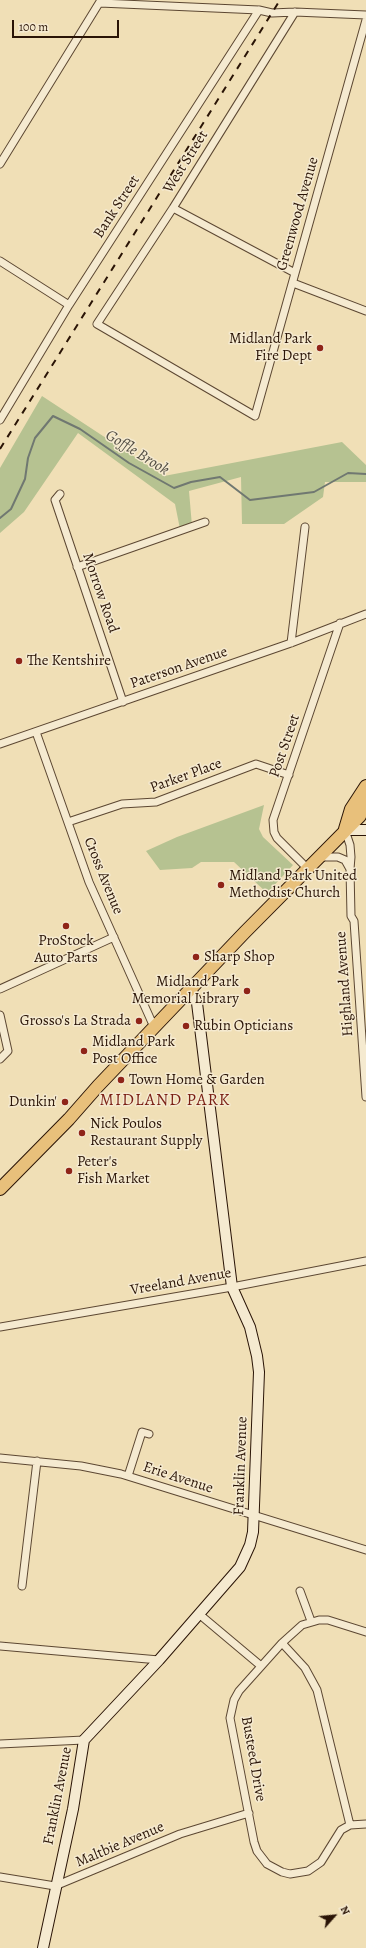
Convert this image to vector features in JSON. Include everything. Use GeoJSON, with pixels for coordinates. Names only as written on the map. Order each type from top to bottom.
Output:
{"type":"FeatureCollection","features":[{"type":"Feature","properties":{"kind":"main road"},"geometry":{"type":"LineString","coordinates":[[345,830],[351,810],[366,786]]}},
{"type":"Feature","properties":{"kind":"main road"},"geometry":{"type":"LineString","coordinates":[[0,1189],[69,1120],[98,1086],[307,868],[360,816],[366,802]]}},
{"type":"Feature","properties":{"kind":"street"},"geometry":{"type":"LineString","coordinates":[[1,159],[101,2],[259,10],[272,13],[295,12],[366,15]]}},
{"type":"Feature","properties":{"kind":"street","name":"Bank Street"},"geometry":{"type":"LineString","coordinates":[[0,420],[69,306],[259,10]]}},
{"type":"Feature","properties":{"kind":"street","name":"West Street"},"geometry":{"type":"LineString","coordinates":[[255,416],[97,324],[173,208],[295,12]]}},
{"type":"Feature","properties":{"kind":"street","name":"Greenwood Avenue"},"geometry":{"type":"LineString","coordinates":[[255,416],[366,20]]}},
{"type":"Feature","properties":{"kind":"street"},"geometry":{"type":"LineString","coordinates":[[173,208],[295,273]]}},
{"type":"Feature","properties":{"kind":"street"},"geometry":{"type":"LineString","coordinates":[[0,261],[69,306]]}},
{"type":"Feature","properties":{"kind":"street"},"geometry":{"type":"LineString","coordinates":[[293,283],[366,311]]}},
{"type":"Feature","properties":{"kind":"street","name":"Morrow Road"},"geometry":{"type":"LineString","coordinates":[[60,494],[55,500],[123,702]]}},
{"type":"Feature","properties":{"kind":"street"},"geometry":{"type":"LineString","coordinates":[[77,567],[205,522]]}},
{"type":"Feature","properties":{"kind":"street"},"geometry":{"type":"LineString","coordinates":[[291,643],[305,527]]}},
{"type":"Feature","properties":{"kind":"street","name":"Paterson Avenue"},"geometry":{"type":"LineString","coordinates":[[0,744],[291,643],[366,614]]}},
{"type":"Feature","properties":{"kind":"street","name":"Post Street"},"geometry":{"type":"LineString","coordinates":[[307,868],[277,838],[273,826],[275,813],[340,623]]}},
{"type":"Feature","properties":{"kind":"street","name":"Cross Avenue"},"geometry":{"type":"LineString","coordinates":[[36,732],[89,882],[154,1027]]}},
{"type":"Feature","properties":{"kind":"street","name":"Parker Place"},"geometry":{"type":"LineString","coordinates":[[68,822],[122,804],[156,802],[256,764],[289,775]]}},
{"type":"Feature","properties":{"kind":"street"},"geometry":{"type":"LineString","coordinates":[[345,830],[366,830]]}},
{"type":"Feature","properties":{"kind":"street","name":"Highland Avenue"},"geometry":{"type":"LineString","coordinates":[[345,830],[350,845],[351,916],[354,921],[366,1097]]}},
{"type":"Feature","properties":{"kind":"street"},"geometry":{"type":"LineString","coordinates":[[318,857],[338,857],[345,860],[350,869]]}},
{"type":"Feature","properties":{"kind":"street"},"geometry":{"type":"LineString","coordinates":[[0,989],[114,937]]}},
{"type":"Feature","properties":{"kind":"street","name":"Franklin Avenue"},"geometry":{"type":"LineString","coordinates":[[43,1948],[72,1809],[84,1740],[159,1660],[240,1567],[246,1556],[253,1532],[259,1372],[250,1327],[232,1286],[197,1003],[191,989]]}},
{"type":"Feature","properties":{"kind":"street"},"geometry":{"type":"LineString","coordinates":[[0,1015],[8,1050],[0,1058]]}},
{"type":"Feature","properties":{"kind":"street","name":"Vreeland Avenue"},"geometry":{"type":"LineString","coordinates":[[0,1326],[366,1261]]}},
{"type":"Feature","properties":{"kind":"street"},"geometry":{"type":"LineString","coordinates":[[128,1476],[142,1432],[149,1434]]}},
{"type":"Feature","properties":{"kind":"street","name":"Erie Avenue"},"geometry":{"type":"LineString","coordinates":[[0,1458],[81,1466],[128,1476],[366,1550]]}},
{"type":"Feature","properties":{"kind":"street"},"geometry":{"type":"LineString","coordinates":[[22,1586],[37,1461]]}},
{"type":"Feature","properties":{"kind":"street"},"geometry":{"type":"LineString","coordinates":[[300,1591],[311,1622]]}},
{"type":"Feature","properties":{"kind":"street"},"geometry":{"type":"LineString","coordinates":[[199,1614],[261,1666]]}},
{"type":"Feature","properties":{"kind":"street","name":"Busteed Drive"},"geometry":{"type":"LineString","coordinates":[[350,1826],[341,1830],[326,1855],[315,1867],[299,1873],[290,1874],[274,1869],[261,1858],[254,1842],[230,1718],[234,1700],[239,1691],[295,1630],[311,1622],[328,1620],[366,1632]]}},
{"type":"Feature","properties":{"kind":"street"},"geometry":{"type":"LineString","coordinates":[[282,1643],[305,1668],[317,1690],[350,1826],[366,1824]]}},
{"type":"Feature","properties":{"kind":"street"},"geometry":{"type":"LineString","coordinates":[[0,1646],[159,1660]]}},
{"type":"Feature","properties":{"kind":"street"},"geometry":{"type":"LineString","coordinates":[[0,1744],[84,1740]]}},
{"type":"Feature","properties":{"kind":"street","name":"Maltbie Avenue"},"geometry":{"type":"LineString","coordinates":[[55,1886],[180,1834],[248,1813]]}},
{"type":"Feature","properties":{"kind":"street"},"geometry":{"type":"LineString","coordinates":[[0,1877],[55,1886]]}},
{"type":"Feature","properties":{"kind":"green space"},"geometry":{"type":"Polygon","coordinates":[[[42,396],[164,476],[342,442],[366,465],[366,482],[325,482],[323,497],[284,524],[242,524],[241,477],[189,491],[192,526],[180,529],[175,504],[78,433],[24,512],[0,533],[0,468],[42,396]]]}},
{"type":"Feature","properties":{"kind":"green space"},"geometry":{"type":"Polygon","coordinates":[[[264,805],[259,829],[263,837],[293,865],[267,893],[234,862],[201,862],[192,868],[160,870],[146,851],[177,837],[264,805]]]}},
{"type":"Feature","properties":{"kind":"waterway","name":"Goffle Brook"},"geometry":{"type":"LineString","coordinates":[[0,518],[11,509],[25,479],[28,458],[35,438],[53,416],[80,429],[129,463],[174,488],[191,482],[220,477],[250,500],[314,492],[348,473],[366,474]]}},
{"type":"Feature","properties":{"kind":"railway"},"geometry":{"type":"LineString","coordinates":[[0,449],[280,0]]}},
{"type":"Feature","properties":{"kind":"place","name":"Midland Park Fire Dept"},"geometry":{"type":"Point","coordinates":[320,348]}},
{"type":"Feature","properties":{"kind":"place","name":"The Kentshire"},"geometry":{"type":"Point","coordinates":[19,661]}},
{"type":"Feature","properties":{"kind":"place","name":"Midland Park United Methodist Church"},"geometry":{"type":"Point","coordinates":[221,885]}},
{"type":"Feature","properties":{"kind":"place","name":"ProStock Auto Parts"},"geometry":{"type":"Point","coordinates":[66,926]}},
{"type":"Feature","properties":{"kind":"place","name":"Sharp Shop"},"geometry":{"type":"Point","coordinates":[196,957]}},
{"type":"Feature","properties":{"kind":"place","name":"Midland Park Memorial Library"},"geometry":{"type":"Point","coordinates":[247,991]}},
{"type":"Feature","properties":{"kind":"place","name":"Grosso's La Strada"},"geometry":{"type":"Point","coordinates":[139,1021]}},
{"type":"Feature","properties":{"kind":"place","name":"Rubin Opticians"},"geometry":{"type":"Point","coordinates":[186,1026]}},
{"type":"Feature","properties":{"kind":"place","name":"Midland Park Post Office"},"geometry":{"type":"Point","coordinates":[84,1051]}},
{"type":"Feature","properties":{"kind":"place","name":"Town Home & Garden"},"geometry":{"type":"Point","coordinates":[121,1080]}},
{"type":"Feature","properties":{"kind":"place","name":"Dunkin'"},"geometry":{"type":"Point","coordinates":[65,1102]}},
{"type":"Feature","properties":{"kind":"place","name":"Nick Poulos Restaurant Supply"},"geometry":{"type":"Point","coordinates":[82,1133]}},
{"type":"Feature","properties":{"kind":"place","name":"Peter's Fish Market"},"geometry":{"type":"Point","coordinates":[69,1171]}},
{"type":"Feature","properties":{"kind":"district","name":"MIDLAND PARK"},"geometry":{"type":"Point","coordinates":[165,1101]}}]}
